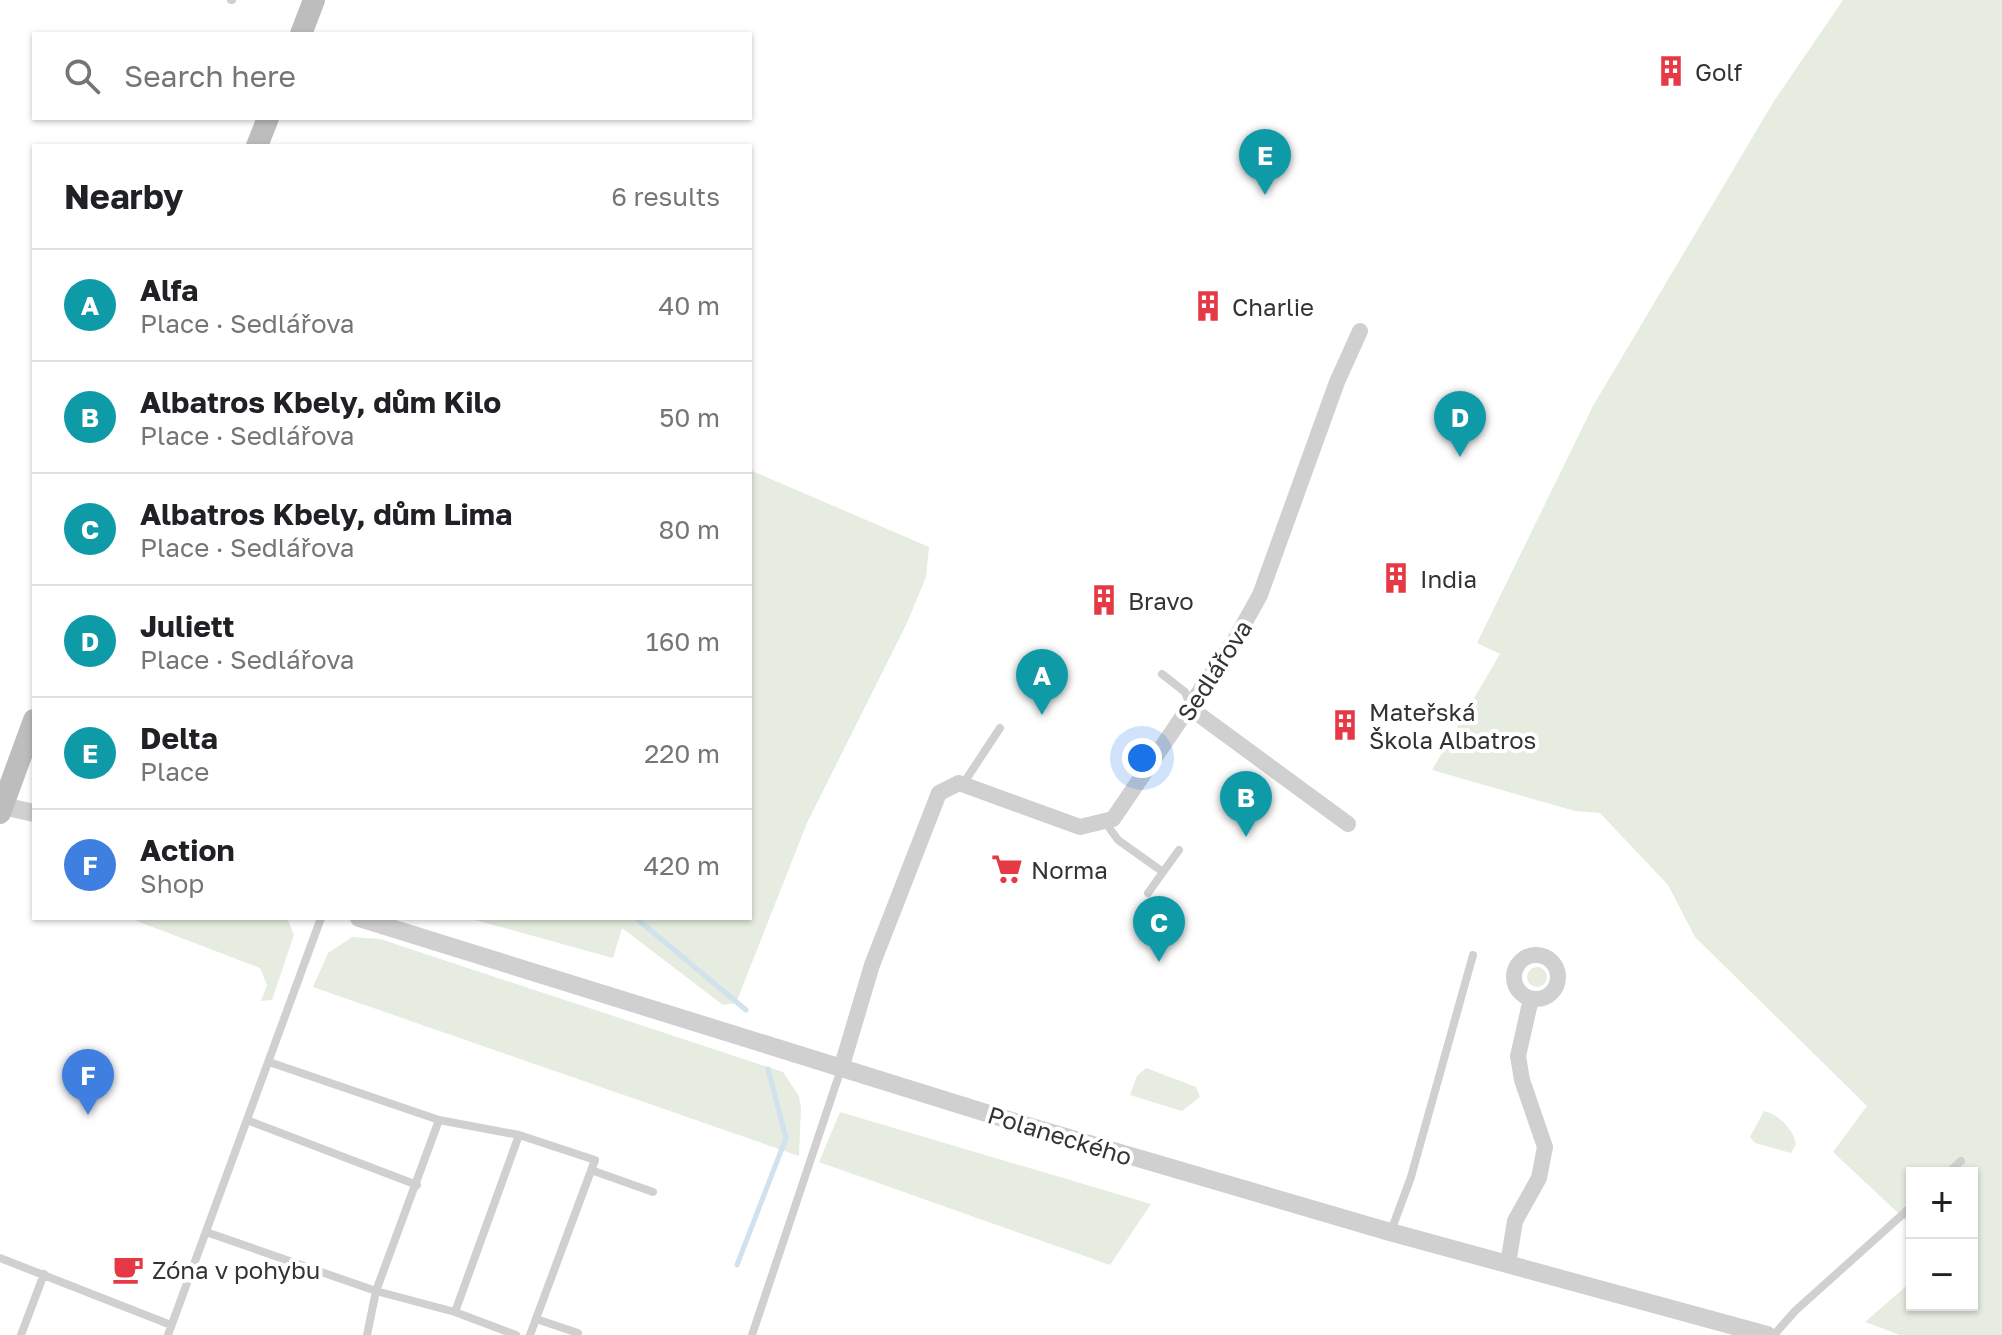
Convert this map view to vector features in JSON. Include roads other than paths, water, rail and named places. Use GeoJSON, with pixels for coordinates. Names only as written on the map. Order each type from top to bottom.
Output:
{"type":"FeatureCollection","features":[{"type":"Feature","properties":{"kind":"main road"},"geometry":{"type":"LineString","coordinates":[[302,32],[314,0]]}},
{"type":"Feature","properties":{"kind":"main road"},"geometry":{"type":"LineString","coordinates":[[258,144],[267,120]]}},
{"type":"Feature","properties":{"kind":"main road"},"geometry":{"type":"LineString","coordinates":[[1,810],[32,725]]}},
{"type":"Feature","properties":{"kind":"street","name":"Sedlářova"},"geometry":{"type":"LineString","coordinates":[[1105,822],[1113,819],[1137,788],[1260,595],[1337,382],[1360,331]]}},
{"type":"Feature","properties":{"kind":"street"},"geometry":{"type":"LineString","coordinates":[[1190,708],[1348,824]]}},
{"type":"Feature","properties":{"kind":"street"},"geometry":{"type":"LineString","coordinates":[[841,1069],[872,965],[939,793],[949,786],[963,784],[1080,827],[1105,822]]}},
{"type":"Feature","properties":{"kind":"street"},"geometry":{"type":"LineString","coordinates":[[1,810],[32,813]]}},
{"type":"Feature","properties":{"kind":"street","name":"Polaneckého"},"geometry":{"type":"LineString","coordinates":[[365,920],[841,1069],[1390,1232],[1767,1335]]}},
{"type":"Feature","properties":{"kind":"street"},"geometry":{"type":"LineString","coordinates":[[1508,1264],[1515,1221],[1539,1178],[1545,1147],[1522,1080],[1518,1056],[1531,999]]}},
{"type":"Feature","properties":{"kind":"lane"},"geometry":{"type":"LineString","coordinates":[[1162,674],[1185,692],[1190,708]]}},
{"type":"Feature","properties":{"kind":"lane"},"geometry":{"type":"LineString","coordinates":[[963,784],[1000,728]]}},
{"type":"Feature","properties":{"kind":"lane"},"geometry":{"type":"LineString","coordinates":[[1105,822],[1118,840],[1163,872]]}},
{"type":"Feature","properties":{"kind":"lane"},"geometry":{"type":"LineString","coordinates":[[1148,893],[1179,850]]}},
{"type":"Feature","properties":{"kind":"lane"},"geometry":{"type":"LineString","coordinates":[[168,1335],[320,920]]}},
{"type":"Feature","properties":{"kind":"lane"},"geometry":{"type":"LineString","coordinates":[[1390,1232],[1411,1177],[1473,955]]}},
{"type":"Feature","properties":{"kind":"lane"},"geometry":{"type":"LineString","coordinates":[[269,1062],[439,1120],[519,1135],[595,1160],[530,1335]]}},
{"type":"Feature","properties":{"kind":"lane"},"geometry":{"type":"LineString","coordinates":[[752,1335],[841,1069]]}},
{"type":"Feature","properties":{"kind":"lane"},"geometry":{"type":"LineString","coordinates":[[247,1120],[417,1185]]}},
{"type":"Feature","properties":{"kind":"lane"},"geometry":{"type":"LineString","coordinates":[[367,1335],[376,1291],[439,1120]]}},
{"type":"Feature","properties":{"kind":"lane"},"geometry":{"type":"LineString","coordinates":[[455,1312],[519,1135]]}},
{"type":"Feature","properties":{"kind":"lane"},"geometry":{"type":"LineString","coordinates":[[1954,1167],[1961,1161]]}},
{"type":"Feature","properties":{"kind":"lane"},"geometry":{"type":"LineString","coordinates":[[591,1170],[653,1192]]}},
{"type":"Feature","properties":{"kind":"lane"},"geometry":{"type":"LineString","coordinates":[[1774,1335],[1795,1311],[1906,1211]]}},
{"type":"Feature","properties":{"kind":"lane"},"geometry":{"type":"LineString","coordinates":[[206,1232],[376,1291],[455,1312],[516,1335]]}},
{"type":"Feature","properties":{"kind":"lane"},"geometry":{"type":"LineString","coordinates":[[0,1258],[171,1325]]}},
{"type":"Feature","properties":{"kind":"lane"},"geometry":{"type":"LineString","coordinates":[[21,1335],[44,1274]]}},
{"type":"Feature","properties":{"kind":"lane"},"geometry":{"type":"LineString","coordinates":[[536,1319],[579,1334]]}},
{"type":"Feature","properties":{"kind":"waterway"},"geometry":{"type":"LineString","coordinates":[[638,920],[746,1010]]}},
{"type":"Feature","properties":{"kind":"waterway"},"geometry":{"type":"LineString","coordinates":[[737,1265],[786,1138],[768,1069]]}},
{"type":"Feature","properties":{"kind":"place","name":"Golf"},"geometry":{"type":"Point","coordinates":[1671,71]}},
{"type":"Feature","properties":{"kind":"place","name":"Delta"},"geometry":{"type":"Point","coordinates":[1265,195]}},
{"type":"Feature","properties":{"kind":"place","name":"Charlie"},"geometry":{"type":"Point","coordinates":[1208,306]}},
{"type":"Feature","properties":{"kind":"place","name":"Juliett"},"geometry":{"type":"Point","coordinates":[1460,457]}},
{"type":"Feature","properties":{"kind":"place","name":"India"},"geometry":{"type":"Point","coordinates":[1396,578]}},
{"type":"Feature","properties":{"kind":"place","name":"Bravo"},"geometry":{"type":"Point","coordinates":[1104,600]}},
{"type":"Feature","properties":{"kind":"place","name":"Alfa"},"geometry":{"type":"Point","coordinates":[1042,715]}},
{"type":"Feature","properties":{"kind":"place","name":"Mateřská Škola Albatros"},"geometry":{"type":"Point","coordinates":[1345,725]}},
{"type":"Feature","properties":{"kind":"place","name":"Albatros Kbely, dům Kilo"},"geometry":{"type":"Point","coordinates":[1246,837]}},
{"type":"Feature","properties":{"kind":"place","name":"Norma"},"geometry":{"type":"Point","coordinates":[1007,869]}},
{"type":"Feature","properties":{"kind":"place","name":"Albatros Kbely, dům Lima"},"geometry":{"type":"Point","coordinates":[1159,962]}},
{"type":"Feature","properties":{"kind":"place","name":"Action"},"geometry":{"type":"Point","coordinates":[88,1115]}},
{"type":"Feature","properties":{"kind":"place","name":"Zóna v pohybu"},"geometry":{"type":"Point","coordinates":[128,1269]}}]}
